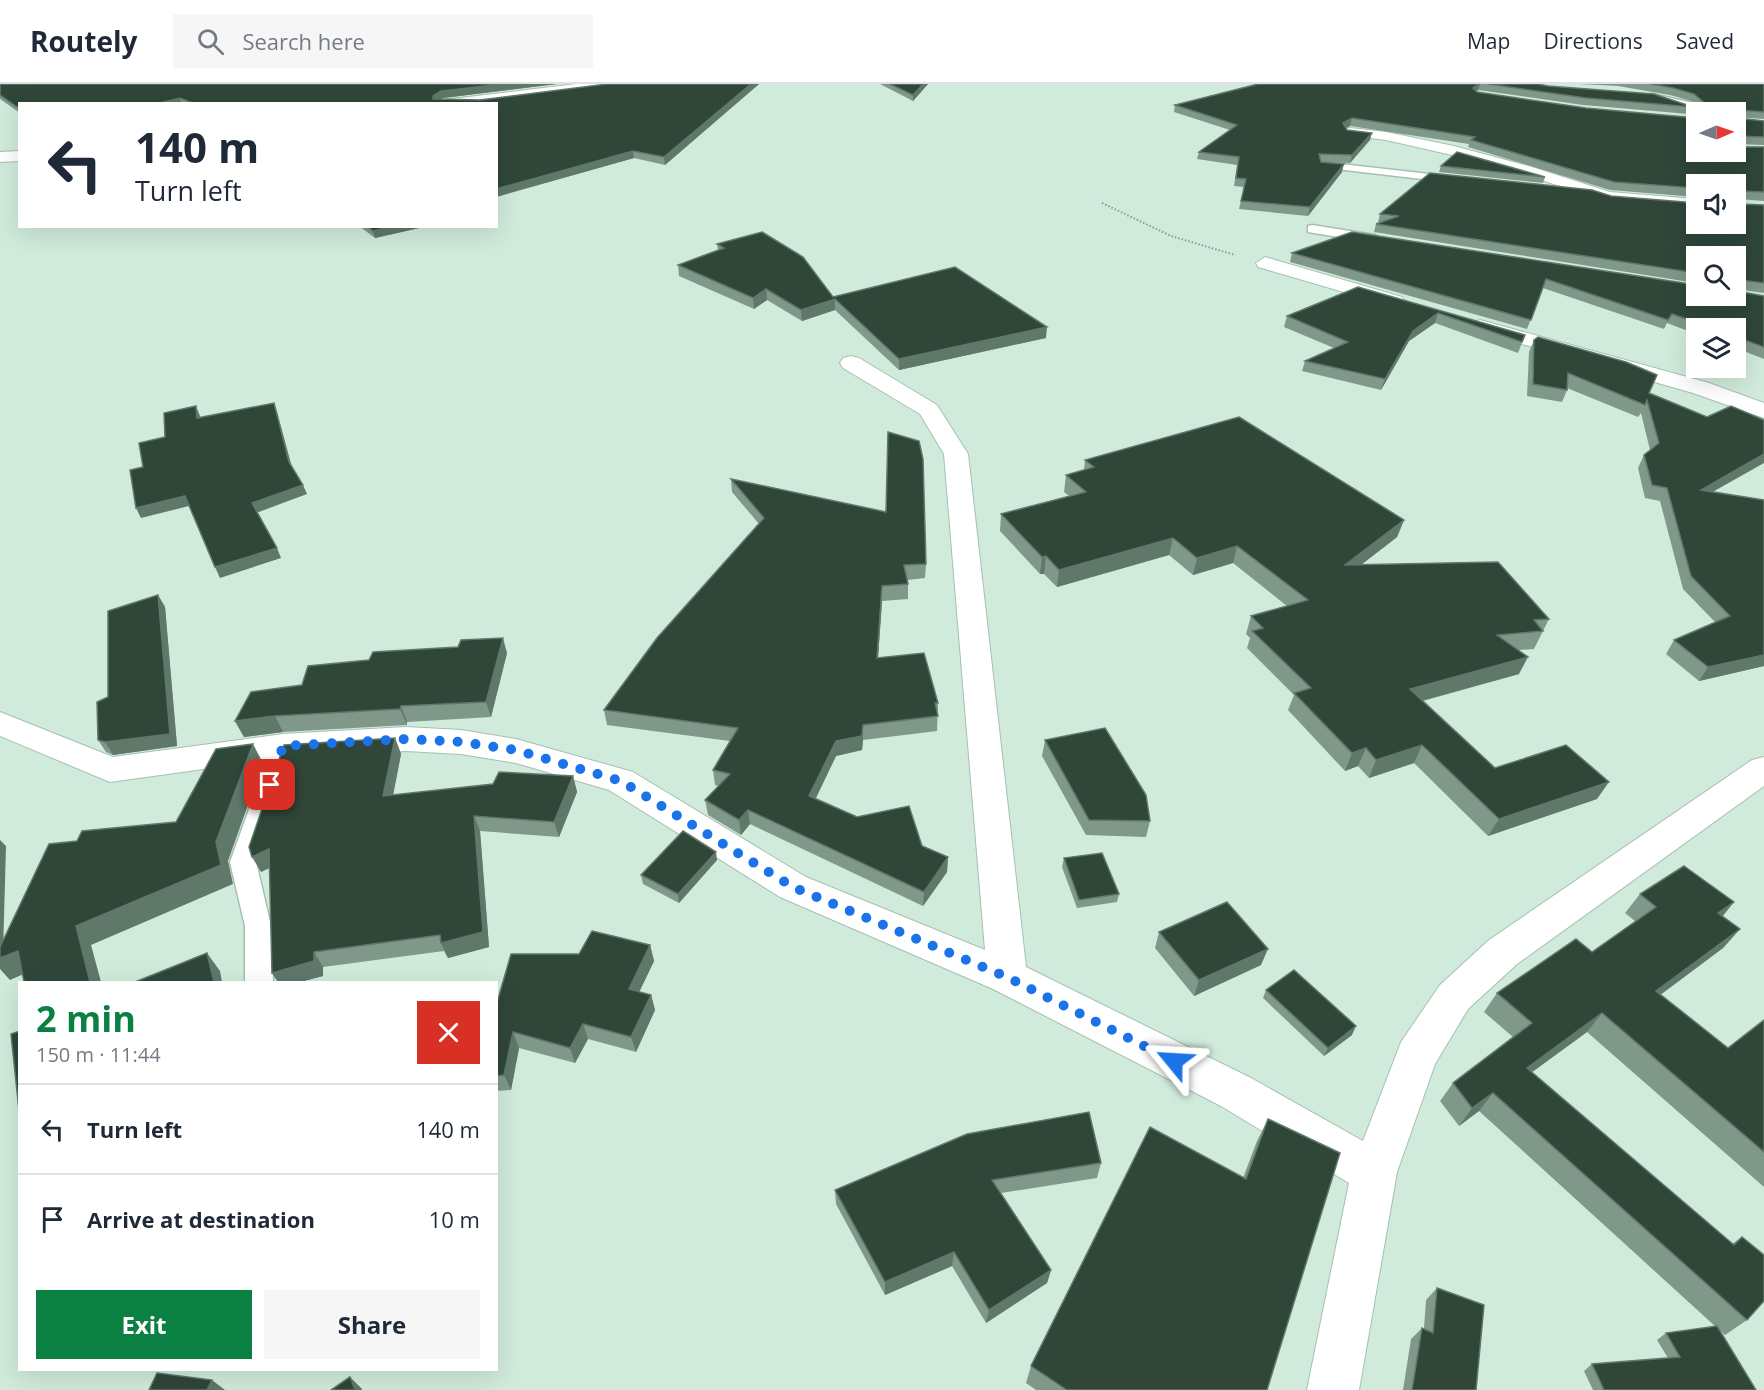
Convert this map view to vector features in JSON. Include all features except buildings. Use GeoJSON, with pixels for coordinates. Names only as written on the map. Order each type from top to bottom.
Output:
{"type":"FeatureCollection","features":[{"type":"Feature","properties":{"kind":"street"},"geometry":{"type":"LineString","coordinates":[[460,102],[609,84]]}},
{"type":"Feature","properties":{"kind":"street"},"geometry":{"type":"LineString","coordinates":[[1350,132],[1386,136],[1454,151],[1526,170],[1589,193],[1660,203],[1686,204]]}},
{"type":"Feature","properties":{"kind":"street"},"geometry":{"type":"LineString","coordinates":[[0,158],[18,156]]}},
{"type":"Feature","properties":{"kind":"street"},"geometry":{"type":"LineString","coordinates":[[1264,263],[1419,308]]}},
{"type":"Feature","properties":{"kind":"street"},"geometry":{"type":"LineString","coordinates":[[1463,321],[1701,388],[1764,411]]}},
{"type":"Feature","properties":{"kind":"street"},"geometry":{"type":"LineString","coordinates":[[851,363],[929,410],[956,454],[1007,977]]}},
{"type":"Feature","properties":{"kind":"street"},"geometry":{"type":"LineString","coordinates":[[0,723],[110,770],[283,746],[406,739],[461,742],[516,750],[621,781],[793,887],[1007,977],[1236,1092],[1374,1173]]}},
{"type":"Feature","properties":{"kind":"street"},"geometry":{"type":"LineString","coordinates":[[1333,1390],[1374,1173],[1416,1056],[1454,997],[1503,952],[1764,769]]}},
{"type":"Feature","properties":{"kind":"lane"},"geometry":{"type":"LineString","coordinates":[[1639,95],[1677,102],[1686,106]]}},
{"type":"Feature","properties":{"kind":"lane"},"geometry":{"type":"LineString","coordinates":[[1323,165],[1472,182]]}},
{"type":"Feature","properties":{"kind":"lane"},"geometry":{"type":"LineString","coordinates":[[1549,190],[1589,193]]}},
{"type":"Feature","properties":{"kind":"lane"},"geometry":{"type":"LineString","coordinates":[[1312,229],[1393,242]]}},
{"type":"Feature","properties":{"kind":"lane"},"geometry":{"type":"LineString","coordinates":[[259,981],[258,926],[243,862],[283,746]]}},
{"type":"Feature","properties":{"kind":"path"},"geometry":{"type":"LineString","coordinates":[[1102,203],[1171,236],[1264,263]]}},
{"type":"Feature","properties":{"kind":"route"},"geometry":{"type":"LineString","coordinates":[[270,785],[283,746],[406,739],[461,742],[516,750],[621,781],[793,887],[1007,977],[1174,1061]]}}]}
